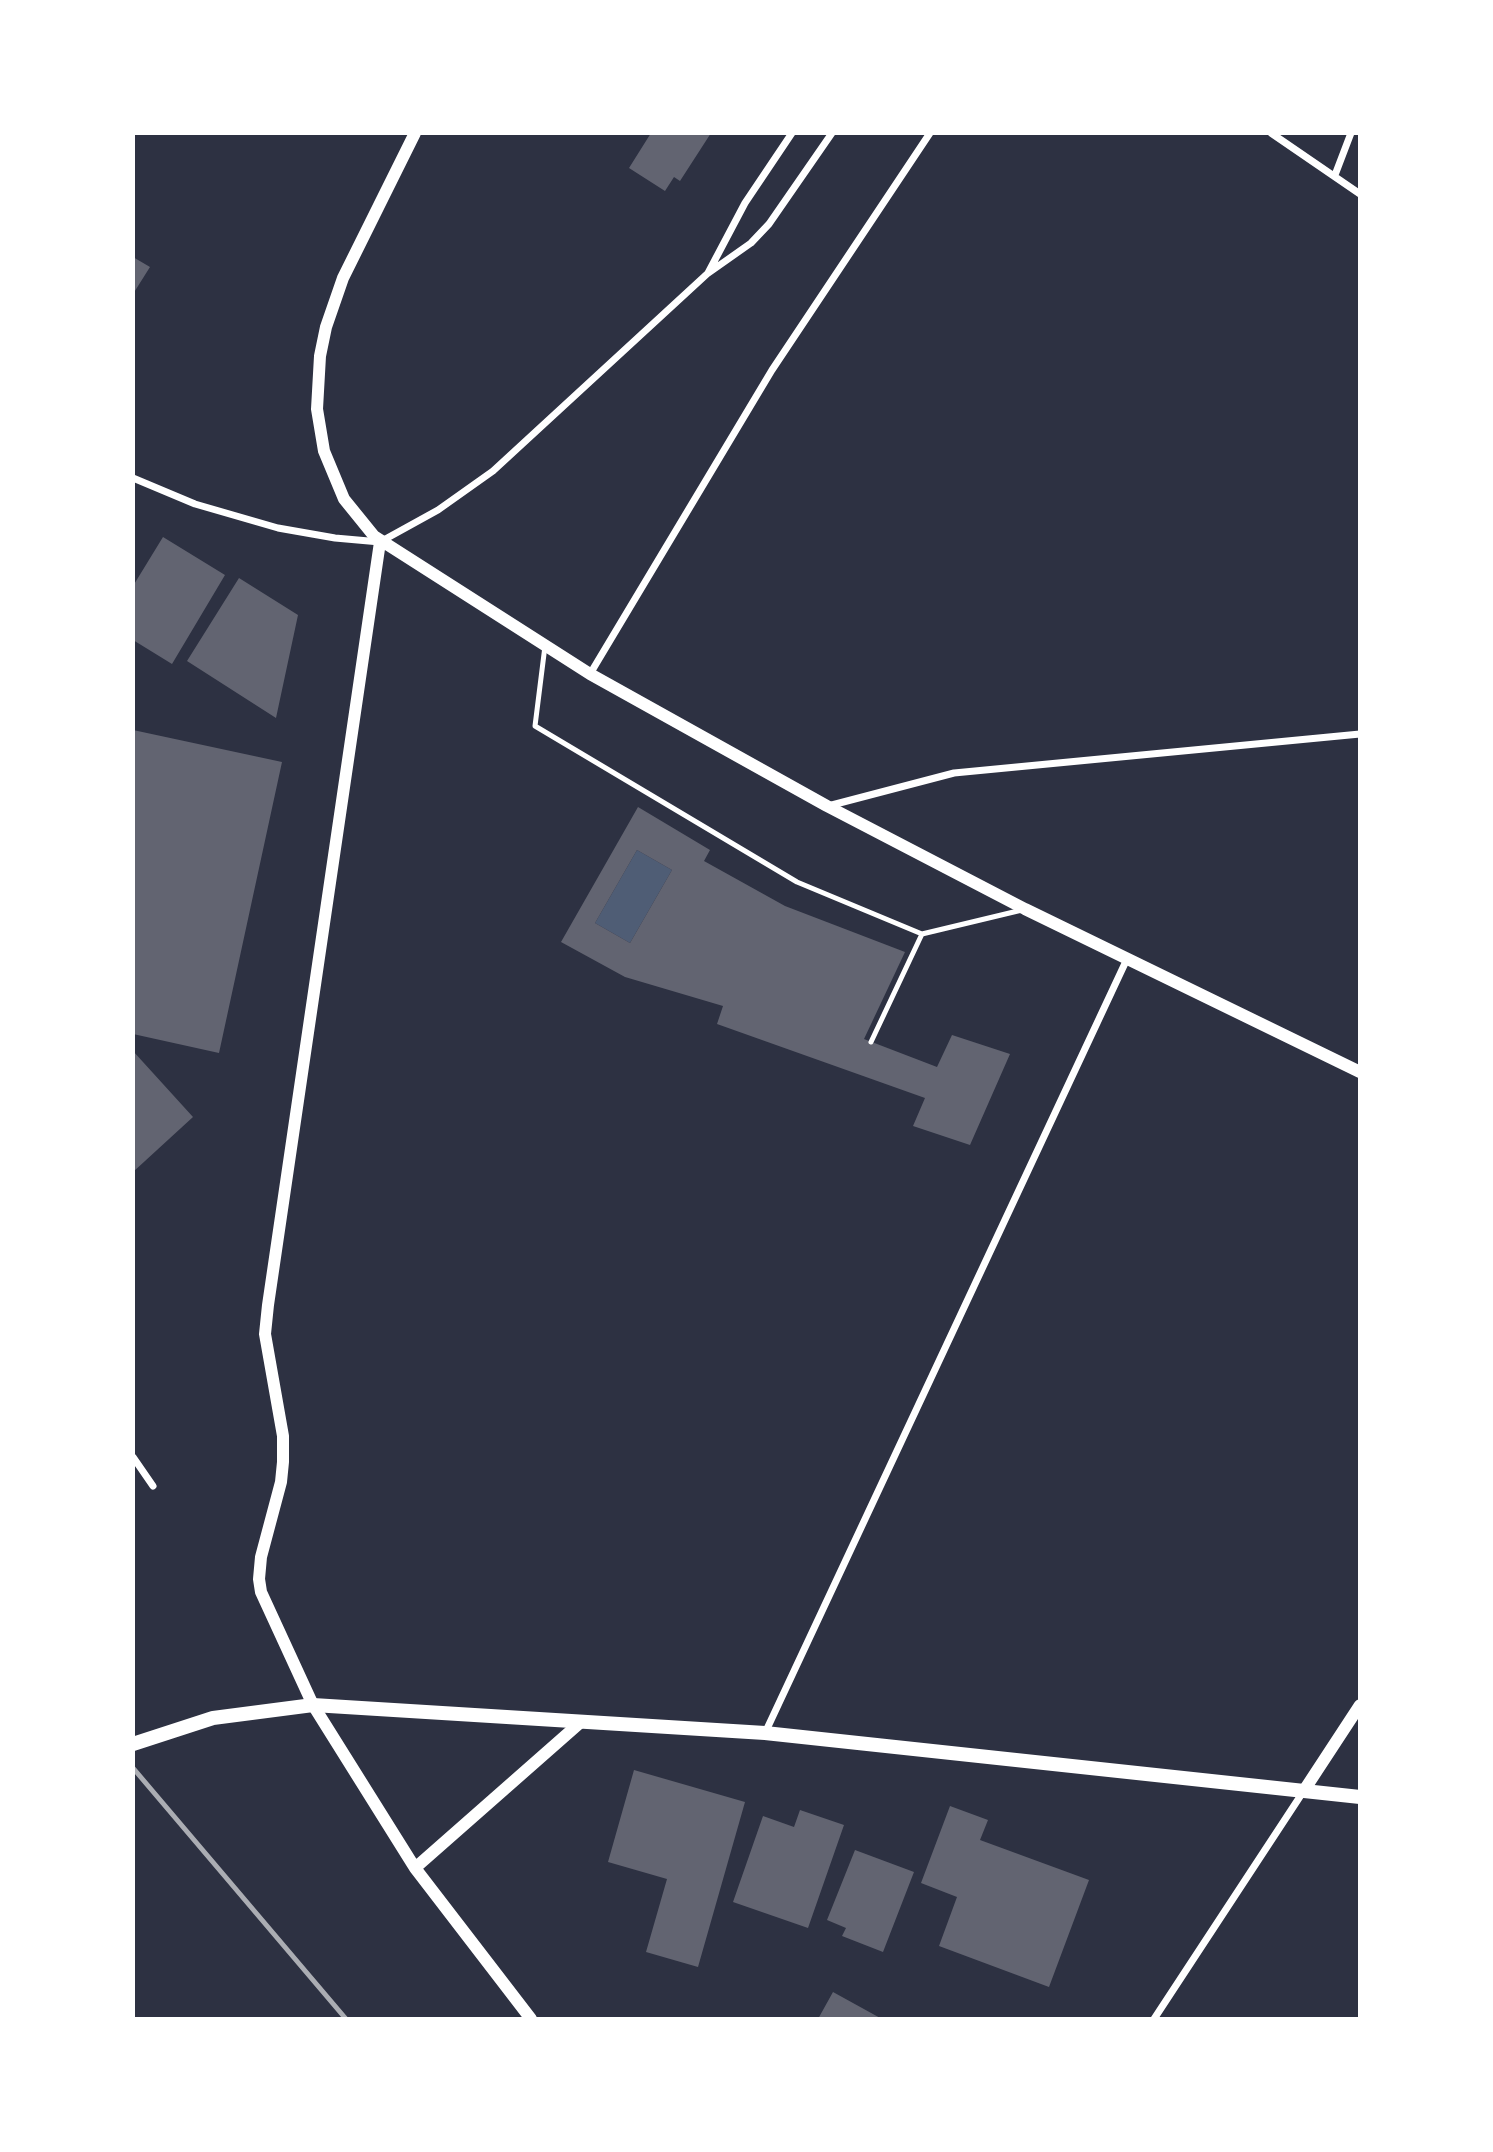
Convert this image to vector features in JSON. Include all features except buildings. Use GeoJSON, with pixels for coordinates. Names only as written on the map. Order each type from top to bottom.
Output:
{"type":"FeatureCollection","features":[{"type":"Feature","properties":{"kind":"main road"},"geometry":{"type":"LineString","coordinates":[[133,1744],[213,1718],[313,1705],[765,1733],[1360,1797]]}},
{"type":"Feature","properties":{"kind":"street"},"geometry":{"type":"LineString","coordinates":[[415,133],[343,278],[322,345],[317,382],[319,432],[331,473],[351,509],[380,542],[590,674],[827,806],[1025,909],[1360,1072]]}},
{"type":"Feature","properties":{"kind":"street"},"geometry":{"type":"LineString","coordinates":[[707,274],[745,203],[792,133]]}},
{"type":"Feature","properties":{"kind":"street"},"geometry":{"type":"LineString","coordinates":[[133,478],[195,504],[278,528],[335,538],[380,542],[438,510],[493,471],[707,274],[751,243],[769,224],[832,133]]}},
{"type":"Feature","properties":{"kind":"street"},"geometry":{"type":"LineString","coordinates":[[590,674],[772,370],[930,133]]}},
{"type":"Feature","properties":{"kind":"street"},"geometry":{"type":"LineString","coordinates":[[1271,133],[1360,194]]}},
{"type":"Feature","properties":{"kind":"street"},"geometry":{"type":"LineString","coordinates":[[1335,175],[1351,133]]}},
{"type":"Feature","properties":{"kind":"street"},"geometry":{"type":"LineString","coordinates":[[380,542],[265,1334],[283,1436],[283,1462],[281,1482],[261,1557],[259,1580],[268,1607],[313,1705],[415,1868],[531,2019]]}},
{"type":"Feature","properties":{"kind":"street"},"geometry":{"type":"LineString","coordinates":[[827,806],[954,773],[1360,734]]}},
{"type":"Feature","properties":{"kind":"street"},"geometry":{"type":"LineString","coordinates":[[765,1733],[1127,959]]}},
{"type":"Feature","properties":{"kind":"street"},"geometry":{"type":"LineString","coordinates":[[133,1457],[153,1486]]}},
{"type":"Feature","properties":{"kind":"street"},"geometry":{"type":"LineString","coordinates":[[1154,2019],[1360,1704]]}},
{"type":"Feature","properties":{"kind":"street"},"geometry":{"type":"LineString","coordinates":[[415,1868],[582,1721]]}},
{"type":"Feature","properties":{"kind":"lane"},"geometry":{"type":"LineString","coordinates":[[545,646],[535,726],[797,882],[922,934],[1025,909]]}},
{"type":"Feature","properties":{"kind":"lane"},"geometry":{"type":"LineString","coordinates":[[871,1042],[922,934]]}},
{"type":"Feature","properties":{"kind":"water"},"geometry":{"type":"Polygon","coordinates":[[[637,850],[672,870],[630,943],[595,923],[637,850]]]}},
{"type":"Feature","properties":{"kind":"railway"},"geometry":{"type":"LineString","coordinates":[[133,1768],[346,2019]]}}]}
